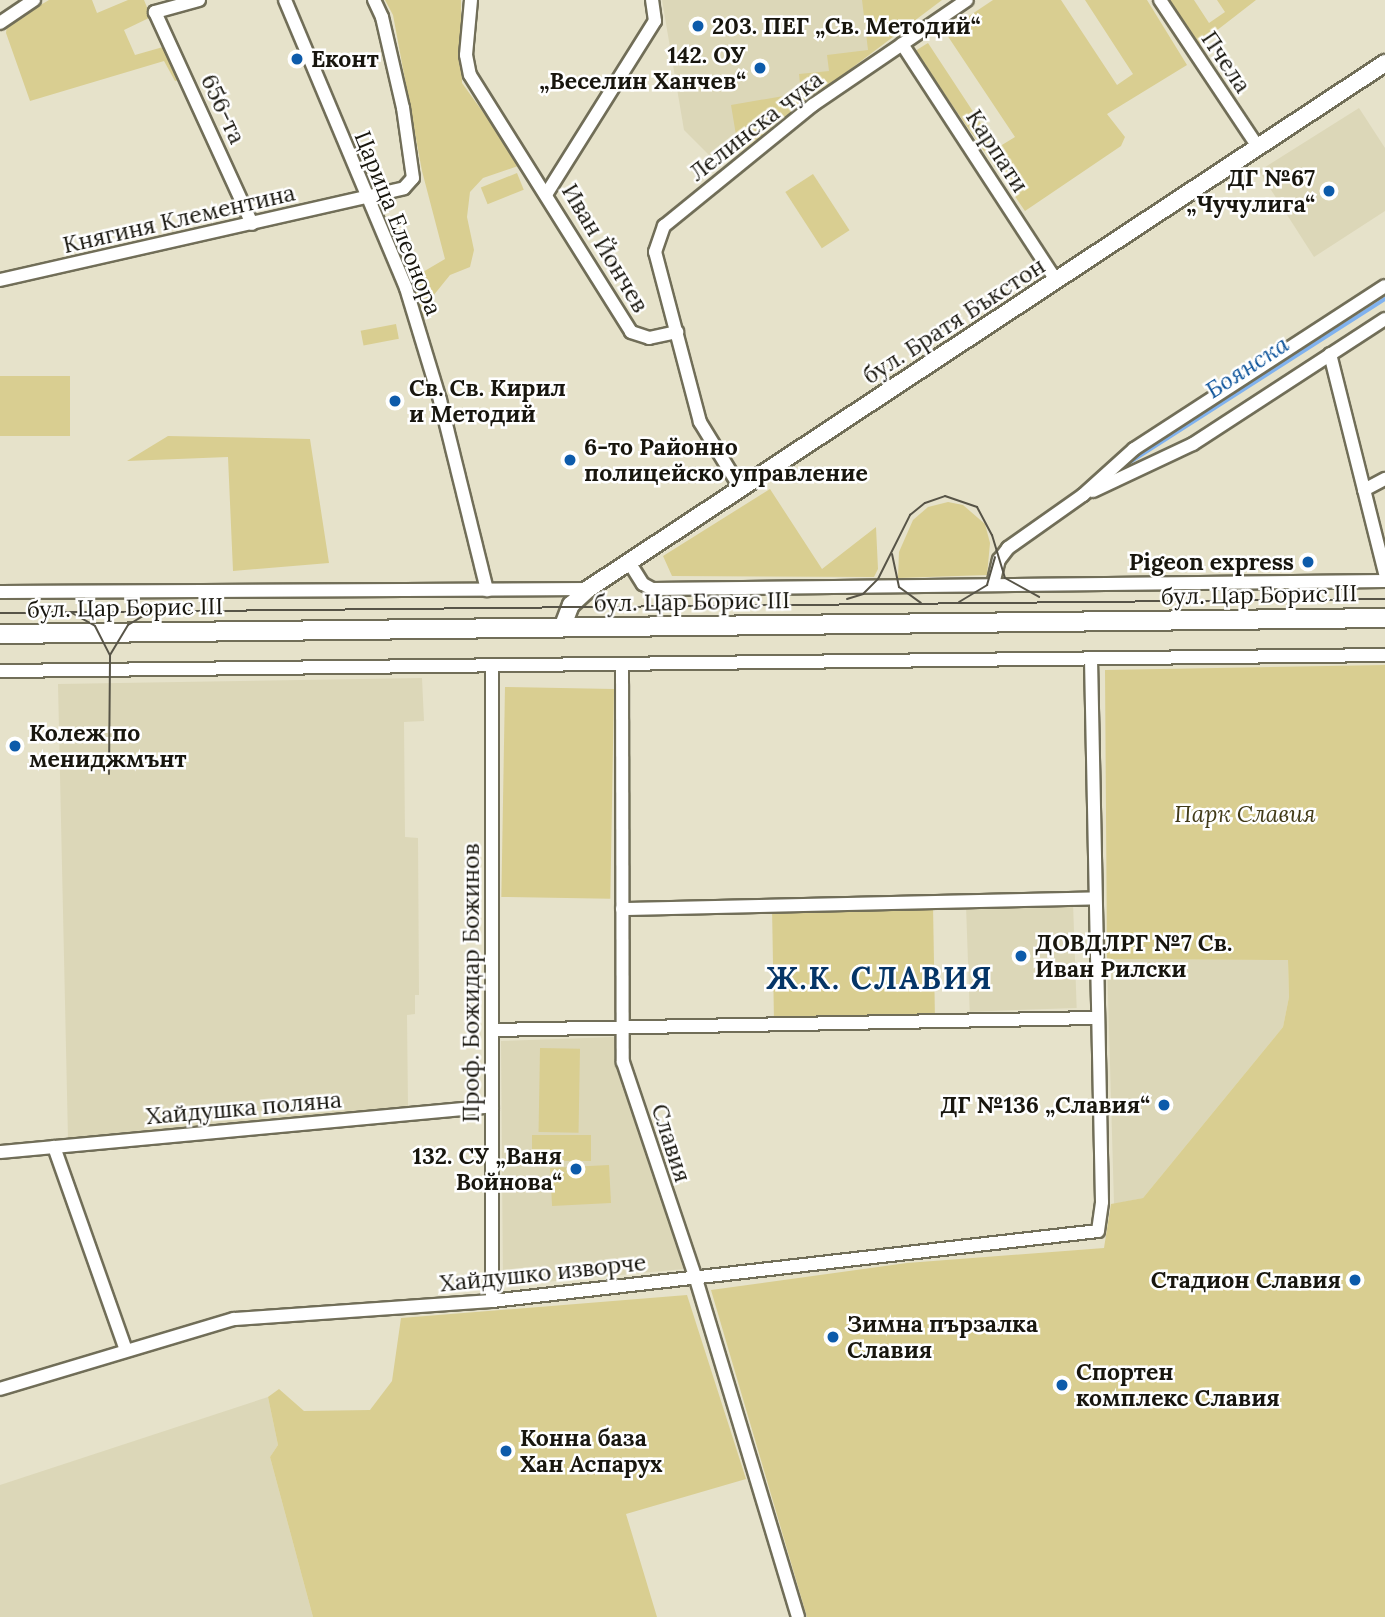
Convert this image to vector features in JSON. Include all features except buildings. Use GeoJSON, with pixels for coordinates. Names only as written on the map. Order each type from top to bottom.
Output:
{"type":"FeatureCollection","features":[{"type":"Feature","properties":{"kind":"main road","name":"бул. Цар Борис III"},"geometry":{"type":"LineString","coordinates":[[0,634],[1385,618]]}},
{"type":"Feature","properties":{"kind":"street"},"geometry":{"type":"LineString","coordinates":[[0,23],[34,0]]}},
{"type":"Feature","properties":{"kind":"street","name":"656-та"},"geometry":{"type":"LineString","coordinates":[[199,0],[155,12],[252,224]]}},
{"type":"Feature","properties":{"kind":"street","name":"Царица Елеонора"},"geometry":{"type":"LineString","coordinates":[[285,0],[406,288],[439,397],[486,590]]}},
{"type":"Feature","properties":{"kind":"street","name":"Княгиня Клементина"},"geometry":{"type":"LineString","coordinates":[[0,280],[404,188],[413,178],[403,108],[382,18],[374,0]]}},
{"type":"Feature","properties":{"kind":"street","name":"Иван Йончев"},"geometry":{"type":"LineString","coordinates":[[471,0],[466,55],[470,75],[547,193],[631,332],[649,338],[677,332]]}},
{"type":"Feature","properties":{"kind":"street"},"geometry":{"type":"LineString","coordinates":[[547,193],[655,21],[652,0]]}},
{"type":"Feature","properties":{"kind":"street","name":"Лелинска чука"},"geometry":{"type":"LineString","coordinates":[[677,332],[655,252],[664,226],[813,104],[967,0]]}},
{"type":"Feature","properties":{"kind":"street","name":"Пчела"},"geometry":{"type":"LineString","coordinates":[[1160,0],[1258,147]]}},
{"type":"Feature","properties":{"kind":"street","name":"Карпати"},"geometry":{"type":"LineString","coordinates":[[902,44],[1056,280]]}},
{"type":"Feature","properties":{"kind":"street","name":"бул. Братя Бъкстон"},"geometry":{"type":"LineString","coordinates":[[562,628],[569,608],[588,589],[1385,63]]}},
{"type":"Feature","properties":{"kind":"street"},"geometry":{"type":"LineString","coordinates":[[993,584],[999,560],[1008,548],[1083,495],[1134,449],[1385,286]]}},
{"type":"Feature","properties":{"kind":"street"},"geometry":{"type":"LineString","coordinates":[[1083,495],[1193,444],[1385,319]]}},
{"type":"Feature","properties":{"kind":"street"},"geometry":{"type":"LineString","coordinates":[[677,332],[700,422],[741,489]]}},
{"type":"Feature","properties":{"kind":"street"},"geometry":{"type":"LineString","coordinates":[[1330,354],[1385,573]]}},
{"type":"Feature","properties":{"kind":"street"},"geometry":{"type":"LineString","coordinates":[[1364,489],[1385,479]]}},
{"type":"Feature","properties":{"kind":"street","name":"бул. Цар Борис III"},"geometry":{"type":"LineString","coordinates":[[629,562],[643,584],[652,589],[1385,580]]}},
{"type":"Feature","properties":{"kind":"street","name":"бул. Цар Борис III"},"geometry":{"type":"LineString","coordinates":[[0,592],[588,589]]}},
{"type":"Feature","properties":{"kind":"street"},"geometry":{"type":"LineString","coordinates":[[0,671],[1385,655]]}},
{"type":"Feature","properties":{"kind":"street"},"geometry":{"type":"LineString","coordinates":[[492,1030],[1097,1018],[1091,659]]}},
{"type":"Feature","properties":{"kind":"street","name":"Славия"},"geometry":{"type":"LineString","coordinates":[[622,664],[623,1062],[696,1279],[798,1617]]}},
{"type":"Feature","properties":{"kind":"street","name":"Проф. Божидар Божинов"},"geometry":{"type":"LineString","coordinates":[[492,666],[492,1301]]}},
{"type":"Feature","properties":{"kind":"street"},"geometry":{"type":"LineString","coordinates":[[622,909],[1095,898]]}},
{"type":"Feature","properties":{"kind":"street","name":"Хайдушко изворче"},"geometry":{"type":"LineString","coordinates":[[0,1389],[234,1319],[492,1301],[1098,1231],[1102,1202],[1097,1018]]}},
{"type":"Feature","properties":{"kind":"street","name":"Хайдушка поляна"},"geometry":{"type":"LineString","coordinates":[[0,1152],[492,1106]]}},
{"type":"Feature","properties":{"kind":"street"},"geometry":{"type":"LineString","coordinates":[[54,1147],[126,1350]]}},
{"type":"Feature","properties":{"kind":"shaded area","name":"142. ОУ „Веселин Ханчев“"},"geometry":{"type":"Polygon","coordinates":[[[662,0],[874,0],[888,37],[739,153],[725,153],[714,160],[684,130],[662,0]]]}},
{"type":"Feature","properties":{"kind":"shaded area","name":"ДГ №67 „Чучулига“"},"geometry":{"type":"Polygon","coordinates":[[[1359,108],[1385,148],[1385,211],[1314,257],[1259,171],[1359,108]]]}},
{"type":"Feature","properties":{"kind":"shaded area"},"geometry":{"type":"Polygon","coordinates":[[[422,678],[424,721],[404,722],[405,837],[418,838],[419,995],[415,995],[415,1014],[407,1015],[408,1106],[68,1139],[58,684],[422,678]]]}},
{"type":"Feature","properties":{"kind":"shaded area","name":"ДОВДЛРГ №7 Св. Иван Рилски"},"geometry":{"type":"Polygon","coordinates":[[[1073,903],[1077,1008],[970,1012],[966,907],[1073,903]]]}},
{"type":"Feature","properties":{"kind":"shaded area","name":"ДГ №136 „Славия“"},"geometry":{"type":"Polygon","coordinates":[[[1107,959],[1288,960],[1289,997],[1283,1027],[1143,1198],[1114,1204],[1107,959]]]}},
{"type":"Feature","properties":{"kind":"shaded area","name":"132. СУ „Ваня Войнова“"},"geometry":{"type":"Polygon","coordinates":[[[615,1037],[617,1069],[684,1269],[503,1286],[501,1041],[615,1037]]]}},
{"type":"Feature","properties":{"kind":"shaded area"},"geometry":{"type":"Polygon","coordinates":[[[268,1397],[278,1445],[270,1457],[313,1617],[0,1617],[0,1485],[268,1397]]]}},
{"type":"Feature","properties":{"kind":"green space"},"geometry":{"type":"Polygon","coordinates":[[[49,0],[92,0],[97,13],[128,0],[144,0],[151,17],[124,30],[135,55],[163,47],[179,80],[175,81],[164,61],[30,101],[6,33],[7,25],[49,0]]]}},
{"type":"Feature","properties":{"kind":"green space"},"geometry":{"type":"Polygon","coordinates":[[[385,0],[461,0],[462,83],[521,165],[483,178],[470,192],[467,217],[474,250],[470,267],[450,275],[433,296],[434,315],[418,316],[411,279],[445,259],[422,171],[393,15],[385,0]]]}},
{"type":"Feature","properties":{"kind":"green space"},"geometry":{"type":"Polygon","coordinates":[[[862,0],[942,0],[739,153],[731,105],[801,93],[799,74],[829,71],[827,55],[868,50],[862,0]]]}},
{"type":"Feature","properties":{"kind":"green space"},"geometry":{"type":"Polygon","coordinates":[[[993,0],[1061,0],[1117,85],[1133,74],[1085,0],[1147,0],[1187,65],[1107,114],[1125,137],[1121,146],[1025,211],[915,51],[928,43],[997,148],[1015,137],[945,32],[993,0]]]}},
{"type":"Feature","properties":{"kind":"green space"},"geometry":{"type":"Polygon","coordinates":[[[1169,0],[1194,0],[1209,23],[1225,12],[1217,0],[1256,0],[1198,45],[1169,0]]]}},
{"type":"Feature","properties":{"kind":"green space"},"geometry":{"type":"Polygon","coordinates":[[[517,173],[524,190],[488,204],[481,188],[517,173]]]}},
{"type":"Feature","properties":{"kind":"green space"},"geometry":{"type":"Polygon","coordinates":[[[813,174],[849,230],[822,248],[785,192],[813,174]]]}},
{"type":"Feature","properties":{"kind":"green space"},"geometry":{"type":"Polygon","coordinates":[[[396,324],[399,339],[364,346],[361,331],[396,324]]]}},
{"type":"Feature","properties":{"kind":"green space"},"geometry":{"type":"Polygon","coordinates":[[[0,376],[70,376],[70,436],[0,436],[0,376]]]}},
{"type":"Feature","properties":{"kind":"green space"},"geometry":{"type":"Polygon","coordinates":[[[168,436],[310,439],[329,563],[233,571],[228,457],[127,461],[168,436]]]}},
{"type":"Feature","properties":{"kind":"green space"},"geometry":{"type":"Polygon","coordinates":[[[770,489],[822,569],[876,527],[878,569],[874,577],[672,576],[663,556],[770,489]]]}},
{"type":"Feature","properties":{"kind":"green space"},"geometry":{"type":"Polygon","coordinates":[[[948,502],[963,505],[985,524],[990,543],[987,575],[898,578],[899,552],[913,520],[928,507],[948,502]]]}},
{"type":"Feature","properties":{"kind":"green space","name":"Спортен комплекс Славия"},"geometry":{"type":"Polygon","coordinates":[[[1385,665],[1385,1617],[807,1617],[711,1290],[907,1263],[1104,1248],[1111,1204],[1143,1198],[1283,1027],[1289,997],[1288,960],[1107,959],[1105,670],[1385,665]]]}},
{"type":"Feature","properties":{"kind":"green space"},"geometry":{"type":"Polygon","coordinates":[[[505,687],[614,689],[610,899],[501,897],[505,687]]]}},
{"type":"Feature","properties":{"kind":"green space"},"geometry":{"type":"Polygon","coordinates":[[[933,905],[935,1014],[774,1017],[772,908],[933,905]]]}},
{"type":"Feature","properties":{"kind":"green space"},"geometry":{"type":"Polygon","coordinates":[[[540,1048],[580,1049],[579,1133],[539,1132],[540,1048]]]}},
{"type":"Feature","properties":{"kind":"green space"},"geometry":{"type":"Polygon","coordinates":[[[532,1135],[591,1135],[591,1161],[532,1161],[532,1135]]]}},
{"type":"Feature","properties":{"kind":"green space"},"geometry":{"type":"Polygon","coordinates":[[[609,1165],[611,1203],[552,1206],[550,1168],[609,1165]]]}},
{"type":"Feature","properties":{"kind":"green space","name":"Конна база Хан Аспарух"},"geometry":{"type":"Polygon","coordinates":[[[687,1295],[746,1479],[626,1514],[657,1617],[313,1617],[270,1457],[278,1445],[268,1397],[279,1389],[304,1411],[370,1410],[392,1381],[401,1318],[687,1295]]]}},
{"type":"Feature","properties":{"kind":"waterway","name":"Боянска"},"geometry":{"type":"LineString","coordinates":[[1127,464],[1385,299]]}},
{"type":"Feature","properties":{"kind":"tram line"},"geometry":{"type":"LineString","coordinates":[[847,599],[863,594],[878,579],[910,515],[925,503],[945,496],[977,507],[992,535],[1005,578],[1039,597]]}},
{"type":"Feature","properties":{"kind":"tram line"},"geometry":{"type":"LineString","coordinates":[[892,554],[899,587],[921,603]]}},
{"type":"Feature","properties":{"kind":"tram line"},"geometry":{"type":"LineString","coordinates":[[959,602],[987,585],[995,557]]}},
{"type":"Feature","properties":{"kind":"tram line"},"geometry":{"type":"LineString","coordinates":[[0,613],[1385,599]]}},
{"type":"Feature","properties":{"kind":"tram line"},"geometry":{"type":"LineString","coordinates":[[72,613],[95,626],[110,655]]}},
{"type":"Feature","properties":{"kind":"tram line"},"geometry":{"type":"LineString","coordinates":[[109,774],[110,655],[128,625],[148,613]]}},
{"type":"Feature","properties":{"kind":"place","name":"203. ПЕГ „Св. Методий“"},"geometry":{"type":"Point","coordinates":[698,26]}},
{"type":"Feature","properties":{"kind":"place","name":"Еконт"},"geometry":{"type":"Point","coordinates":[297,59]}},
{"type":"Feature","properties":{"kind":"place","name":"142. ОУ „Веселин Ханчев“"},"geometry":{"type":"Point","coordinates":[760,68]}},
{"type":"Feature","properties":{"kind":"place","name":"ДГ №67 „Чучулига“"},"geometry":{"type":"Point","coordinates":[1329,191]}},
{"type":"Feature","properties":{"kind":"place","name":"Св. Св. Кирил и Методий"},"geometry":{"type":"Point","coordinates":[395,401]}},
{"type":"Feature","properties":{"kind":"place","name":"6-то Районно полицейско управление"},"geometry":{"type":"Point","coordinates":[570,460]}},
{"type":"Feature","properties":{"kind":"place","name":"Pigeon express"},"geometry":{"type":"Point","coordinates":[1308,562]}},
{"type":"Feature","properties":{"kind":"place","name":"Колеж по мениджмънт"},"geometry":{"type":"Point","coordinates":[15,746]}},
{"type":"Feature","properties":{"kind":"place","name":"ДОВДЛРГ №7 Св. Иван Рилски"},"geometry":{"type":"Point","coordinates":[1021,956]}},
{"type":"Feature","properties":{"kind":"place","name":"ДГ №136 „Славия“"},"geometry":{"type":"Point","coordinates":[1164,1105]}},
{"type":"Feature","properties":{"kind":"place","name":"132. СУ „Ваня Войнова“"},"geometry":{"type":"Point","coordinates":[576,1169]}},
{"type":"Feature","properties":{"kind":"place","name":"Стадион Славия"},"geometry":{"type":"Point","coordinates":[1355,1280]}},
{"type":"Feature","properties":{"kind":"place","name":"Зимна пързалка Славия"},"geometry":{"type":"Point","coordinates":[833,1337]}},
{"type":"Feature","properties":{"kind":"place","name":"Спортен комплекс Славия"},"geometry":{"type":"Point","coordinates":[1062,1385]}},
{"type":"Feature","properties":{"kind":"place","name":"Конна база Хан Аспарух"},"geometry":{"type":"Point","coordinates":[506,1451]}},
{"type":"Feature","properties":{"kind":"district","name":"Ж.К. СЛАВИЯ"},"geometry":{"type":"Point","coordinates":[880,978]}},
{"type":"Feature","properties":{"kind":"park label","name":"Парк Славия"},"geometry":{"type":"Point","coordinates":[1245,814]}}]}
